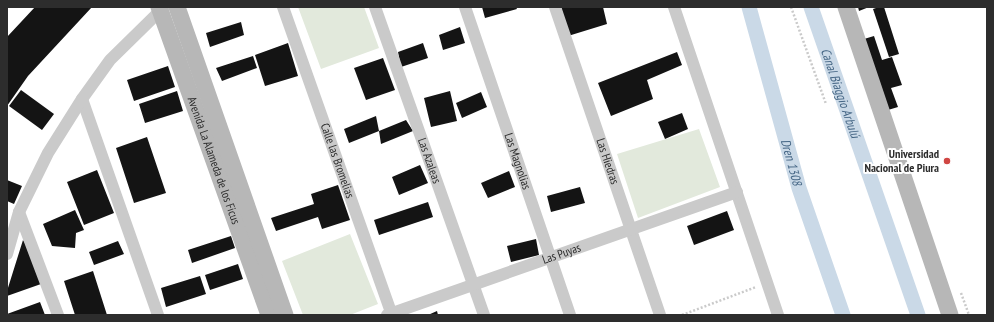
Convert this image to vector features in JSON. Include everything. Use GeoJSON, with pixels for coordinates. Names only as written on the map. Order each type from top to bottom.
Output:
{"type":"FeatureCollection","features":[{"type":"Feature","properties":{"kind":"street","name":"Avenida La Alameda de los Ficus"},"geometry":{"type":"LineString","coordinates":[[177,7],[285,315]]}},
{"type":"Feature","properties":{"kind":"street","name":"Calle las Bromelias"},"geometry":{"type":"LineString","coordinates":[[283,7],[390,314]]}},
{"type":"Feature","properties":{"kind":"street","name":"Las Azaleas"},"geometry":{"type":"LineString","coordinates":[[375,7],[484,315]]}},
{"type":"Feature","properties":{"kind":"street","name":"Las Magnolias"},"geometry":{"type":"LineString","coordinates":[[465,7],[570,315]]}},
{"type":"Feature","properties":{"kind":"street","name":"Las Hiedras"},"geometry":{"type":"LineString","coordinates":[[556,7],[660,315]]}},
{"type":"Feature","properties":{"kind":"street"},"geometry":{"type":"LineString","coordinates":[[674,7],[778,315]]}},
{"type":"Feature","properties":{"kind":"street"},"geometry":{"type":"LineString","coordinates":[[846,7],[950,315]]}},
{"type":"Feature","properties":{"kind":"street","name":"Avenida La Alameda de los Ficus"},"geometry":{"type":"LineString","coordinates":[[161,8],[269,315]]}},
{"type":"Feature","properties":{"kind":"street"},"geometry":{"type":"LineString","coordinates":[[7,254],[19,212],[48,152],[82,99],[110,60],[161,8]]}},
{"type":"Feature","properties":{"kind":"street"},"geometry":{"type":"LineString","coordinates":[[82,99],[158,315]]}},
{"type":"Feature","properties":{"kind":"street","name":"Las Puyas"},"geometry":{"type":"LineString","coordinates":[[390,314],[737,192]]}},
{"type":"Feature","properties":{"kind":"street"},"geometry":{"type":"LineString","coordinates":[[19,212],[58,315]]}},
{"type":"Feature","properties":{"kind":"path"},"geometry":{"type":"LineString","coordinates":[[791,7],[826,104]]}},
{"type":"Feature","properties":{"kind":"path"},"geometry":{"type":"LineString","coordinates":[[682,315],[768,283]]}},
{"type":"Feature","properties":{"kind":"path"},"geometry":{"type":"LineString","coordinates":[[961,293],[969,315]]}},
{"type":"Feature","properties":{"kind":"shaded area"},"geometry":{"type":"Polygon","coordinates":[[[298,7],[364,7],[379,48],[321,69],[298,7]]]}},
{"type":"Feature","properties":{"kind":"shaded area"},"geometry":{"type":"Polygon","coordinates":[[[699,129],[720,187],[638,218],[617,154],[699,129]]]}},
{"type":"Feature","properties":{"kind":"shaded area"},"geometry":{"type":"Polygon","coordinates":[[[350,234],[378,304],[350,315],[303,315],[282,261],[350,234]]]}},
{"type":"Feature","properties":{"kind":"building"},"geometry":{"type":"Polygon","coordinates":[[[35,7],[92,7],[28,76],[7,106],[7,37],[35,7]]]}},
{"type":"Feature","properties":{"kind":"building"},"geometry":{"type":"Polygon","coordinates":[[[482,7],[516,7],[517,9],[485,18],[482,7]]]}},
{"type":"Feature","properties":{"kind":"building"},"geometry":{"type":"Polygon","coordinates":[[[561,7],[603,7],[607,24],[568,36],[561,7]]]}},
{"type":"Feature","properties":{"kind":"building"},"geometry":{"type":"Polygon","coordinates":[[[858,7],[869,7],[859,11],[858,7]]]}},
{"type":"Feature","properties":{"kind":"building"},"geometry":{"type":"Polygon","coordinates":[[[884,7],[899,54],[889,57],[873,9],[884,7]]]}},
{"type":"Feature","properties":{"kind":"building"},"geometry":{"type":"Polygon","coordinates":[[[241,22],[244,35],[210,47],[206,33],[241,22]]]}},
{"type":"Feature","properties":{"kind":"building"},"geometry":{"type":"Polygon","coordinates":[[[460,27],[465,43],[443,50],[439,35],[460,27]]]}},
{"type":"Feature","properties":{"kind":"building"},"geometry":{"type":"Polygon","coordinates":[[[874,36],[882,60],[892,57],[902,85],[891,88],[898,107],[888,110],[864,39],[874,36]]]}},
{"type":"Feature","properties":{"kind":"building"},"geometry":{"type":"Polygon","coordinates":[[[288,43],[298,76],[265,86],[255,55],[288,43]]]}},
{"type":"Feature","properties":{"kind":"building"},"geometry":{"type":"Polygon","coordinates":[[[423,43],[428,58],[401,67],[398,52],[423,43]]]}},
{"type":"Feature","properties":{"kind":"building"},"geometry":{"type":"Polygon","coordinates":[[[677,52],[682,65],[647,80],[653,99],[611,116],[598,83],[677,52]]]}},
{"type":"Feature","properties":{"kind":"building"},"geometry":{"type":"Polygon","coordinates":[[[253,56],[257,68],[222,81],[216,68],[253,56]]]}},
{"type":"Feature","properties":{"kind":"building"},"geometry":{"type":"Polygon","coordinates":[[[383,58],[395,90],[366,100],[354,68],[383,58]]]}},
{"type":"Feature","properties":{"kind":"building"},"geometry":{"type":"Polygon","coordinates":[[[168,66],[175,87],[134,101],[127,80],[168,66]]]}},
{"type":"Feature","properties":{"kind":"building"},"geometry":{"type":"Polygon","coordinates":[[[21,90],[54,114],[42,130],[9,106],[21,90]]]}},
{"type":"Feature","properties":{"kind":"building"},"geometry":{"type":"Polygon","coordinates":[[[177,91],[183,111],[145,123],[139,104],[177,91]]]}},
{"type":"Feature","properties":{"kind":"building"},"geometry":{"type":"Polygon","coordinates":[[[450,91],[457,121],[431,127],[424,98],[450,91]]]}},
{"type":"Feature","properties":{"kind":"building"},"geometry":{"type":"Polygon","coordinates":[[[481,92],[487,107],[462,118],[456,103],[481,92]]]}},
{"type":"Feature","properties":{"kind":"building"},"geometry":{"type":"Polygon","coordinates":[[[682,113],[688,129],[665,139],[658,122],[682,113]]]}},
{"type":"Feature","properties":{"kind":"building"},"geometry":{"type":"Polygon","coordinates":[[[376,116],[379,131],[349,143],[344,129],[376,116]]]}},
{"type":"Feature","properties":{"kind":"building"},"geometry":{"type":"Polygon","coordinates":[[[406,120],[413,131],[381,144],[379,131],[406,120]]]}},
{"type":"Feature","properties":{"kind":"building"},"geometry":{"type":"Polygon","coordinates":[[[147,137],[166,193],[134,203],[116,148],[147,137]]]}},
{"type":"Feature","properties":{"kind":"building"},"geometry":{"type":"Polygon","coordinates":[[[420,165],[428,183],[399,195],[392,177],[420,165]]]}},
{"type":"Feature","properties":{"kind":"building"},"geometry":{"type":"Polygon","coordinates":[[[97,170],[114,213],[84,225],[67,182],[97,170]]]}},
{"type":"Feature","properties":{"kind":"building"},"geometry":{"type":"Polygon","coordinates":[[[509,171],[515,187],[488,198],[481,183],[509,171]]]}},
{"type":"Feature","properties":{"kind":"building"},"geometry":{"type":"Polygon","coordinates":[[[7,180],[22,186],[14,204],[7,201],[7,180]]]}},
{"type":"Feature","properties":{"kind":"building"},"geometry":{"type":"Polygon","coordinates":[[[338,185],[350,220],[322,229],[318,217],[276,231],[271,218],[314,204],[311,194],[338,185]]]}},
{"type":"Feature","properties":{"kind":"building"},"geometry":{"type":"Polygon","coordinates":[[[580,187],[585,203],[551,212],[547,196],[580,187]]]}},
{"type":"Feature","properties":{"kind":"building"},"geometry":{"type":"Polygon","coordinates":[[[428,202],[433,217],[379,235],[374,220],[428,202]]]}},
{"type":"Feature","properties":{"kind":"building"},"geometry":{"type":"Polygon","coordinates":[[[75,210],[84,230],[76,233],[75,248],[52,246],[43,224],[75,210]]]}},
{"type":"Feature","properties":{"kind":"building"},"geometry":{"type":"Polygon","coordinates":[[[727,211],[734,230],[694,245],[687,226],[727,211]]]}},
{"type":"Feature","properties":{"kind":"building"},"geometry":{"type":"Polygon","coordinates":[[[231,236],[235,248],[192,263],[188,250],[231,236]]]}},
{"type":"Feature","properties":{"kind":"building"},"geometry":{"type":"Polygon","coordinates":[[[536,239],[539,255],[511,262],[507,246],[536,239]]]}},
{"type":"Feature","properties":{"kind":"building"},"geometry":{"type":"Polygon","coordinates":[[[23,240],[26,244],[41,284],[7,296],[7,291],[23,240]]]}},
{"type":"Feature","properties":{"kind":"building"},"geometry":{"type":"Polygon","coordinates":[[[118,241],[124,254],[94,265],[89,252],[118,241]]]}},
{"type":"Feature","properties":{"kind":"building"},"geometry":{"type":"Polygon","coordinates":[[[238,264],[243,279],[210,290],[205,275],[238,264]]]}},
{"type":"Feature","properties":{"kind":"building"},"geometry":{"type":"Polygon","coordinates":[[[93,271],[107,315],[75,315],[64,281],[93,271]]]}},
{"type":"Feature","properties":{"kind":"building"},"geometry":{"type":"Polygon","coordinates":[[[200,276],[206,294],[166,307],[161,288],[200,276]]]}},
{"type":"Feature","properties":{"kind":"building"},"geometry":{"type":"Polygon","coordinates":[[[40,302],[45,315],[7,315],[7,314],[40,302]]]}},
{"type":"Feature","properties":{"kind":"building"},"geometry":{"type":"Polygon","coordinates":[[[437,311],[438,315],[428,315],[437,311]]]}},
{"type":"Feature","properties":{"kind":"waterway","name":"Dren 1308"},"geometry":{"type":"LineString","coordinates":[[749,7],[799,188],[843,315]]}},
{"type":"Feature","properties":{"kind":"waterway","name":"Canal Biaggio Arbulú"},"geometry":{"type":"LineString","coordinates":[[811,7],[918,315]]}},
{"type":"Feature","properties":{"kind":"place","name":"Universidad Nacional de Piura"},"geometry":{"type":"Point","coordinates":[947,161]}}]}
